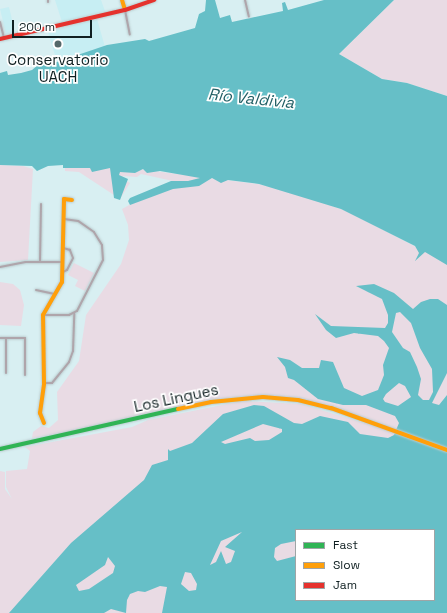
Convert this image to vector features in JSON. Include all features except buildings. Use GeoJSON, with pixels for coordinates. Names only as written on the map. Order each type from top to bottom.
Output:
{"type":"FeatureCollection","features":[{"type":"Feature","properties":{"kind":"main road"},"geometry":{"type":"LineString","coordinates":[[122,0],[125,10]]}},
{"type":"Feature","properties":{"kind":"main road"},"geometry":{"type":"LineString","coordinates":[[2,38],[125,10],[154,0]]}},
{"type":"Feature","properties":{"kind":"main road"},"geometry":{"type":"LineString","coordinates":[[44,423],[40,413],[44,383],[43,315],[62,282],[64,199],[72,200]]}},
{"type":"Feature","properties":{"kind":"main road","name":"Los Lingues"},"geometry":{"type":"LineString","coordinates":[[0,450],[237,398],[298,400],[357,417],[447,450]]}},
{"type":"Feature","properties":{"kind":"street"},"geometry":{"type":"LineString","coordinates":[[245,0],[249,17]]}},
{"type":"Feature","properties":{"kind":"street"},"geometry":{"type":"LineString","coordinates":[[125,10],[130,35]]}},
{"type":"Feature","properties":{"kind":"street"},"geometry":{"type":"LineString","coordinates":[[0,22],[2,38]]}},
{"type":"Feature","properties":{"kind":"street"},"geometry":{"type":"LineString","coordinates":[[40,262],[41,204]]}},
{"type":"Feature","properties":{"kind":"street"},"geometry":{"type":"LineString","coordinates":[[44,383],[52,383],[71,357],[74,314],[81,306],[98,273],[103,250],[98,236],[89,227],[78,221],[64,219]]}},
{"type":"Feature","properties":{"kind":"street"},"geometry":{"type":"LineString","coordinates":[[63,248],[70,250],[74,258],[68,270],[63,272]]}},
{"type":"Feature","properties":{"kind":"street"},"geometry":{"type":"LineString","coordinates":[[1,266],[40,262],[63,262]]}},
{"type":"Feature","properties":{"kind":"street"},"geometry":{"type":"LineString","coordinates":[[36,290],[55,294]]}},
{"type":"Feature","properties":{"kind":"street"},"geometry":{"type":"LineString","coordinates":[[43,315],[74,314]]}},
{"type":"Feature","properties":{"kind":"street"},"geometry":{"type":"LineString","coordinates":[[0,338],[25,338],[25,375]]}},
{"type":"Feature","properties":{"kind":"street"},"geometry":{"type":"LineString","coordinates":[[6,338],[6,373]]}},
{"type":"Feature","properties":{"kind":"shaded area"},"geometry":{"type":"Polygon","coordinates":[[[55,0],[101,0],[105,11],[62,22],[55,0]]]}},
{"type":"Feature","properties":{"kind":"shaded area"},"geometry":{"type":"Polygon","coordinates":[[[394,0],[447,0],[447,96],[407,83],[382,79],[339,54],[394,0]]]}},
{"type":"Feature","properties":{"kind":"shaded area"},"geometry":{"type":"Polygon","coordinates":[[[9,7],[15,32],[6,34],[0,9],[9,7]]]}},
{"type":"Feature","properties":{"kind":"shaded area"},"geometry":{"type":"Polygon","coordinates":[[[97,19],[105,47],[57,62],[48,32],[97,19]]]}},
{"type":"Feature","properties":{"kind":"shaded area"},"geometry":{"type":"Polygon","coordinates":[[[0,165],[23,166],[33,169],[28,260],[0,262],[0,165]]]}},
{"type":"Feature","properties":{"kind":"shaded area"},"geometry":{"type":"Polygon","coordinates":[[[106,165],[258,184],[290,192],[347,211],[447,263],[447,395],[439,405],[297,529],[295,529],[295,601],[297,601],[303,613],[0,613],[0,471],[5,472],[5,489],[12,499],[6,487],[6,471],[27,469],[30,451],[25,447],[132,427],[148,420],[242,401],[301,404],[364,423],[369,421],[335,408],[277,398],[225,400],[62,436],[61,433],[32,438],[33,432],[41,426],[49,428],[58,420],[57,392],[79,361],[86,315],[121,264],[129,240],[128,225],[122,209],[173,181],[141,174],[137,177],[123,176],[122,178],[130,183],[120,199],[79,172],[65,171],[65,167],[106,165]]]}},
{"type":"Feature","properties":{"kind":"shaded area"},"geometry":{"type":"Polygon","coordinates":[[[74,263],[94,273],[85,291],[75,286],[78,280],[68,275],[74,263]]]}},
{"type":"Feature","properties":{"kind":"shaded area"},"geometry":{"type":"Polygon","coordinates":[[[0,282],[13,284],[20,290],[24,305],[21,326],[0,325],[0,282]]]}},
{"type":"Feature","properties":{"kind":"water","name":"Río Valdivia"},"geometry":{"type":"Polygon","coordinates":[[[206,0],[215,0],[220,18],[230,15],[232,22],[283,11],[282,3],[285,2],[288,10],[324,0],[394,0],[339,54],[382,79],[407,83],[447,96],[447,265],[425,252],[415,261],[419,253],[415,246],[341,209],[259,184],[228,180],[221,183],[212,178],[199,186],[173,189],[130,205],[128,201],[130,198],[171,181],[188,181],[200,178],[160,171],[147,173],[143,169],[135,173],[120,172],[119,175],[128,179],[120,200],[114,198],[110,168],[92,172],[90,168],[63,168],[63,165],[48,166],[37,171],[32,166],[0,165],[0,73],[7,71],[8,75],[21,73],[32,70],[38,65],[57,62],[107,45],[145,39],[149,41],[195,28],[199,14],[205,11],[206,0]]]}},
{"type":"Feature","properties":{"kind":"water"},"geometry":{"type":"Polygon","coordinates":[[[374,284],[394,293],[413,309],[421,302],[430,299],[438,299],[447,305],[447,373],[432,403],[439,405],[447,395],[447,613],[162,613],[167,587],[160,586],[145,592],[138,591],[130,594],[127,600],[126,613],[111,609],[104,613],[9,613],[71,543],[144,480],[152,465],[168,460],[168,449],[170,451],[192,443],[223,414],[254,405],[264,406],[294,423],[302,424],[320,416],[348,422],[360,434],[388,438],[394,435],[399,423],[395,416],[366,405],[343,405],[318,399],[294,380],[288,378],[285,367],[277,357],[290,360],[302,368],[319,368],[321,360],[333,362],[344,388],[362,396],[378,390],[384,375],[383,365],[389,348],[384,341],[378,336],[354,333],[336,338],[326,330],[315,314],[331,326],[385,328],[388,323],[388,315],[382,299],[356,286],[374,284]],[[400,312],[396,313],[392,332],[403,348],[410,352],[417,367],[421,379],[418,395],[423,400],[429,400],[433,392],[432,369],[420,348],[411,323],[400,312]],[[399,383],[386,394],[383,399],[385,402],[398,406],[411,397],[405,386],[399,383]],[[263,424],[221,442],[225,444],[250,438],[255,441],[269,440],[282,432],[282,429],[263,424]],[[242,532],[221,541],[210,565],[216,562],[221,551],[226,564],[231,562],[235,551],[225,547],[242,532]],[[108,557],[105,565],[76,585],[79,591],[89,589],[113,573],[115,566],[108,557]],[[185,572],[181,584],[189,591],[196,590],[197,584],[191,573],[185,572]]]}},
{"type":"Feature","properties":{"kind":"traffic: fast"},"geometry":{"type":"LineString","coordinates":[[0,449],[178,409]]}},
{"type":"Feature","properties":{"kind":"traffic: slow"},"geometry":{"type":"LineString","coordinates":[[122,0],[125,10]]}},
{"type":"Feature","properties":{"kind":"traffic: slow"},"geometry":{"type":"LineString","coordinates":[[44,423],[40,413],[44,383],[43,315],[62,282],[64,199],[72,200]]}},
{"type":"Feature","properties":{"kind":"traffic: slow"},"geometry":{"type":"LineString","coordinates":[[178,409],[211,402],[263,397],[298,400],[331,408],[447,450]]}},
{"type":"Feature","properties":{"kind":"traffic: jam"},"geometry":{"type":"LineString","coordinates":[[0,39],[125,10],[154,0]]}},
{"type":"Feature","properties":{"kind":"place","name":"Conservatorio UACH"},"geometry":{"type":"Point","coordinates":[58,44]}}]}
